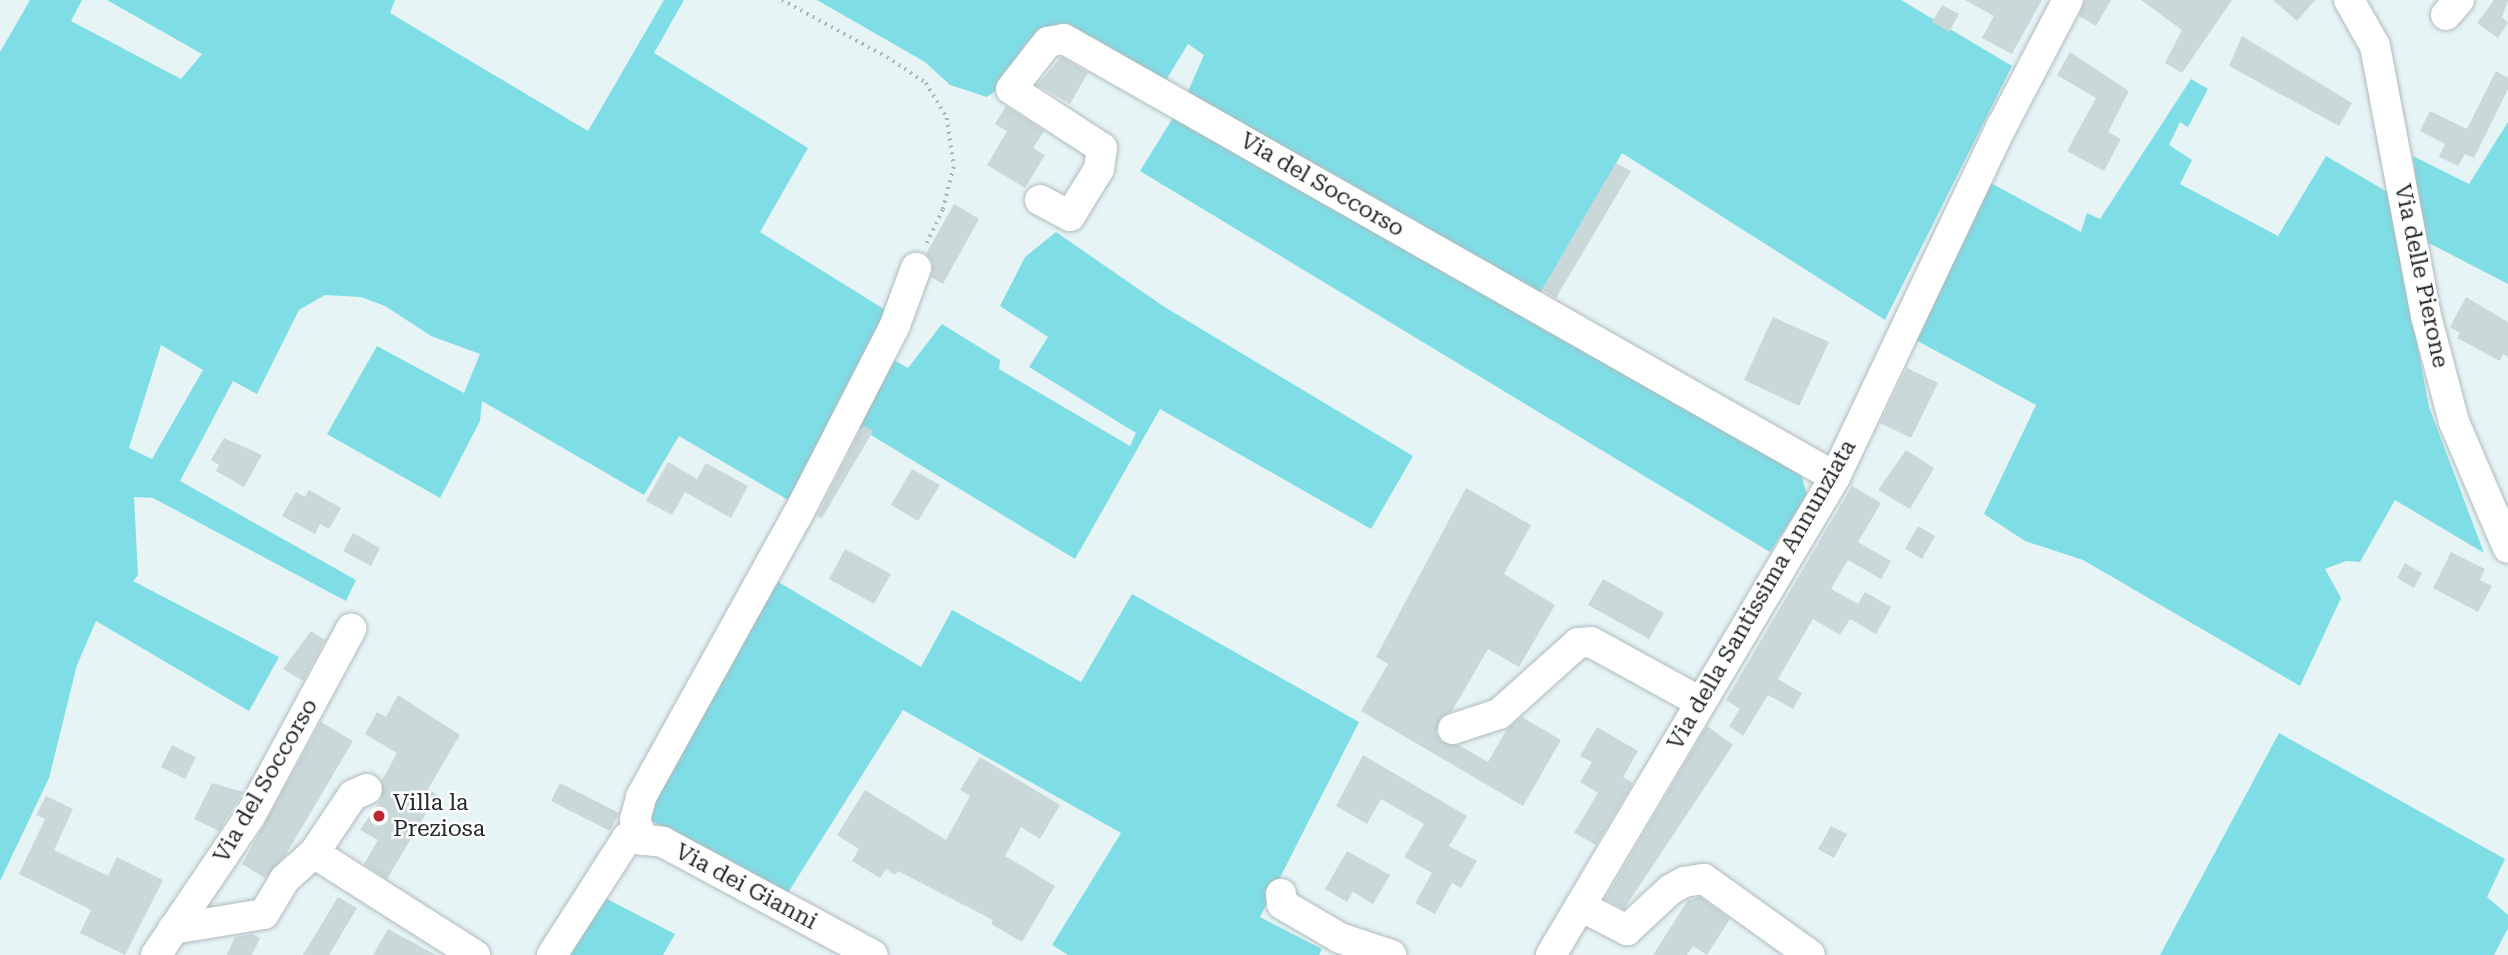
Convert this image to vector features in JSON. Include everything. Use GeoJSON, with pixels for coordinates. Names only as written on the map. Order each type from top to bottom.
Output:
{"type":"FeatureCollection","features":[{"type":"Feature","properties":{"kind":"street","name":"Via della Santissima Annunziata"},"geometry":{"type":"LineString","coordinates":[[1551,955],[1835,477],[2013,104],[2068,0]]}},
{"type":"Feature","properties":{"kind":"street","name":"Via delle Pierone"},"geometry":{"type":"LineString","coordinates":[[2349,0],[2375,46],[2426,316],[2454,422],[2508,548]]}},
{"type":"Feature","properties":{"kind":"street","name":"Via del Soccorso"},"geometry":{"type":"LineString","coordinates":[[1040,201],[1070,216],[1098,169],[1102,148],[1011,89],[1048,42],[1064,39],[1835,477]]}},
{"type":"Feature","properties":{"kind":"street"},"geometry":{"type":"LineString","coordinates":[[552,955],[627,838],[643,840],[635,820],[641,797],[797,516],[895,325],[916,268]]}},
{"type":"Feature","properties":{"kind":"street","name":"Via del Soccorso"},"geometry":{"type":"LineString","coordinates":[[156,955],[250,816],[351,629]]}},
{"type":"Feature","properties":{"kind":"street"},"geometry":{"type":"LineString","coordinates":[[1453,729],[1499,714],[1578,643],[1591,642],[1700,702]]}},
{"type":"Feature","properties":{"kind":"street"},"geometry":{"type":"LineString","coordinates":[[173,929],[264,914],[285,879],[314,853],[353,795],[367,789]]}},
{"type":"Feature","properties":{"kind":"street","name":"Via dei Gianni"},"geometry":{"type":"LineString","coordinates":[[643,840],[663,842],[833,946],[873,955]]}},
{"type":"Feature","properties":{"kind":"street"},"geometry":{"type":"LineString","coordinates":[[314,853],[475,955]]}},
{"type":"Feature","properties":{"kind":"street"},"geometry":{"type":"LineString","coordinates":[[1580,906],[1627,930],[1670,890],[1684,882],[1704,878],[1810,955]]}},
{"type":"Feature","properties":{"kind":"street"},"geometry":{"type":"LineString","coordinates":[[1281,894],[1282,904],[1340,938],[1391,955]]}},
{"type":"Feature","properties":{"kind":"path"},"geometry":{"type":"LineString","coordinates":[[782,0],[887,57],[926,83],[947,118],[954,167],[943,210],[916,268]]}},
{"type":"Feature","properties":{"kind":"shaded area"},"geometry":{"type":"Polygon","coordinates":[[[30,0],[82,0],[71,21],[181,79],[202,54],[107,0],[395,0],[390,13],[588,131],[664,0],[684,0],[654,53],[808,148],[760,232],[887,311],[790,501],[679,436],[644,495],[482,401],[480,421],[440,498],[327,434],[377,346],[464,393],[480,354],[431,336],[385,306],[361,297],[325,295],[299,310],[257,394],[233,381],[180,481],[356,580],[346,601],[153,498],[134,497],[138,575],[133,581],[279,657],[249,711],[96,621],[77,665],[49,778],[0,881],[0,52],[30,0]],[[161,345],[129,448],[152,459],[203,370],[161,345]]]}},
{"type":"Feature","properties":{"kind":"shaded area"},"geometry":{"type":"Polygon","coordinates":[[[817,0],[1901,0],[2012,66],[1885,320],[1622,153],[1534,304],[1185,98],[1204,55],[1188,44],[1163,85],[1063,27],[1045,27],[1025,44],[998,89],[987,97],[950,85],[925,62],[817,0]]]}},
{"type":"Feature","properties":{"kind":"shaded area"},"geometry":{"type":"Polygon","coordinates":[[[2191,79],[2208,89],[2188,127],[2180,122],[2169,145],[2192,160],[2180,184],[2278,236],[2326,156],[2389,193],[2429,407],[2484,553],[2395,500],[2360,562],[2346,561],[2325,569],[2341,598],[2300,686],[2083,560],[2025,541],[1984,514],[2036,405],[1914,339],[1991,183],[2081,232],[2087,213],[2100,219],[2191,79]]]}},
{"type":"Feature","properties":{"kind":"shaded area"},"geometry":{"type":"Polygon","coordinates":[[[1176,113],[1801,474],[1807,495],[1770,552],[1140,171],[1176,113]]]}},
{"type":"Feature","properties":{"kind":"shaded area"},"geometry":{"type":"Polygon","coordinates":[[[2508,122],[2508,284],[2423,240],[2413,156],[2469,184],[2508,122]]]}},
{"type":"Feature","properties":{"kind":"shaded area"},"geometry":{"type":"Polygon","coordinates":[[[1056,232],[1163,306],[1413,456],[1371,529],[1160,409],[1075,559],[848,421],[883,354],[908,368],[942,324],[1000,360],[999,369],[1130,446],[1136,433],[1029,367],[1048,337],[1000,306],[1025,257],[1056,232]]]}},
{"type":"Feature","properties":{"kind":"shaded area"},"geometry":{"type":"Polygon","coordinates":[[[770,577],[921,667],[952,610],[1081,682],[1132,594],[1359,722],[1260,917],[1322,949],[1319,955],[1068,955],[1052,945],[1121,833],[903,710],[784,899],[726,858],[638,814],[770,577]]]}},
{"type":"Feature","properties":{"kind":"shaded area"},"geometry":{"type":"Polygon","coordinates":[[[2279,733],[2505,859],[2487,897],[2508,915],[2508,928],[2494,955],[2160,955],[2279,733]]]}},
{"type":"Feature","properties":{"kind":"shaded area"},"geometry":{"type":"Polygon","coordinates":[[[605,898],[675,934],[663,955],[568,955],[605,898]]]}},
{"type":"Feature","properties":{"kind":"building"},"geometry":{"type":"Polygon","coordinates":[[[1965,0],[2042,0],[2012,54],[1982,38],[1994,16],[1965,0]]]}},
{"type":"Feature","properties":{"kind":"building"},"geometry":{"type":"Polygon","coordinates":[[[2085,0],[2111,0],[2096,26],[2079,16],[2085,0]]]}},
{"type":"Feature","properties":{"kind":"building"},"geometry":{"type":"Polygon","coordinates":[[[2141,0],[2232,0],[2182,73],[2165,63],[2182,30],[2141,0]]]}},
{"type":"Feature","properties":{"kind":"building"},"geometry":{"type":"Polygon","coordinates":[[[2273,0],[2315,0],[2297,21],[2273,0]]]}},
{"type":"Feature","properties":{"kind":"building"},"geometry":{"type":"Polygon","coordinates":[[[2494,0],[2508,0],[2502,17],[2508,23],[2498,38],[2477,23],[2494,0]]]}},
{"type":"Feature","properties":{"kind":"building"},"geometry":{"type":"Polygon","coordinates":[[[1942,5],[1959,14],[1949,32],[1932,22],[1942,5]]]}},
{"type":"Feature","properties":{"kind":"building"},"geometry":{"type":"Polygon","coordinates":[[[2242,36],[2352,103],[2339,126],[2229,66],[2242,36]]]}},
{"type":"Feature","properties":{"kind":"building"},"geometry":{"type":"Polygon","coordinates":[[[2070,52],[2129,91],[2108,132],[2121,139],[2104,171],[2067,151],[2096,98],[2057,75],[2070,52]]]}},
{"type":"Feature","properties":{"kind":"building"},"geometry":{"type":"Polygon","coordinates":[[[1061,57],[1088,73],[1070,104],[1037,85],[1061,57]]]}},
{"type":"Feature","properties":{"kind":"building"},"geometry":{"type":"Polygon","coordinates":[[[2496,71],[2508,78],[2508,89],[2474,158],[2465,154],[2458,166],[2439,157],[2445,144],[2420,131],[2430,111],[2467,129],[2496,71]]]}},
{"type":"Feature","properties":{"kind":"building"},"geometry":{"type":"Polygon","coordinates":[[[1006,106],[1044,131],[1033,148],[1045,155],[1025,188],[987,165],[1007,131],[995,124],[1006,106]]]}},
{"type":"Feature","properties":{"kind":"building"},"geometry":{"type":"Polygon","coordinates":[[[1616,163],[1631,171],[1556,298],[1542,290],[1616,163]]]}},
{"type":"Feature","properties":{"kind":"building"},"geometry":{"type":"Polygon","coordinates":[[[954,204],[979,219],[943,284],[931,277],[933,264],[926,254],[954,204]]]}},
{"type":"Feature","properties":{"kind":"building"},"geometry":{"type":"Polygon","coordinates":[[[2466,297],[2508,322],[2508,357],[2503,354],[2500,361],[2457,338],[2460,333],[2450,327],[2466,297]]]}},
{"type":"Feature","properties":{"kind":"building"},"geometry":{"type":"Polygon","coordinates":[[[1773,317],[1829,342],[1799,406],[1744,380],[1773,317]]]}},
{"type":"Feature","properties":{"kind":"building"},"geometry":{"type":"Polygon","coordinates":[[[1907,368],[1938,383],[1911,438],[1880,423],[1907,368]]]}},
{"type":"Feature","properties":{"kind":"building"},"geometry":{"type":"Polygon","coordinates":[[[863,425],[873,431],[822,518],[817,516],[863,425]]]}},
{"type":"Feature","properties":{"kind":"building"},"geometry":{"type":"Polygon","coordinates":[[[224,438],[262,455],[244,487],[216,471],[219,465],[211,460],[224,438]]]}},
{"type":"Feature","properties":{"kind":"building"},"geometry":{"type":"Polygon","coordinates":[[[1906,450],[1934,468],[1910,509],[1878,490],[1906,450]]]}},
{"type":"Feature","properties":{"kind":"building"},"geometry":{"type":"Polygon","coordinates":[[[668,462],[697,479],[706,463],[748,486],[731,518],[685,492],[672,515],[646,501],[668,462]]]}},
{"type":"Feature","properties":{"kind":"building"},"geometry":{"type":"Polygon","coordinates":[[[912,469],[940,485],[918,521],[891,505],[912,469]]]}},
{"type":"Feature","properties":{"kind":"building"},"geometry":{"type":"Polygon","coordinates":[[[1852,486],[1881,503],[1858,542],[1891,561],[1881,579],[1848,560],[1831,589],[1858,604],[1865,592],[1891,607],[1876,634],[1850,619],[1840,635],[1813,619],[1778,679],[1802,693],[1793,709],[1768,695],[1743,736],[1729,726],[1740,709],[1726,700],[1852,486]]]}},
{"type":"Feature","properties":{"kind":"building"},"geometry":{"type":"Polygon","coordinates":[[[1466,488],[1531,525],[1504,574],[1555,605],[1519,667],[1488,649],[1452,711],[1440,718],[1436,734],[1442,742],[1459,745],[1488,762],[1507,729],[1522,717],[1561,740],[1523,806],[1361,711],[1388,664],[1376,657],[1466,488]]]}},
{"type":"Feature","properties":{"kind":"building"},"geometry":{"type":"Polygon","coordinates":[[[309,490],[341,508],[329,529],[320,524],[315,534],[282,516],[296,492],[305,497],[309,490]]]}},
{"type":"Feature","properties":{"kind":"building"},"geometry":{"type":"Polygon","coordinates":[[[1918,526],[1935,536],[1922,559],[1905,549],[1918,526]]]}},
{"type":"Feature","properties":{"kind":"building"},"geometry":{"type":"Polygon","coordinates":[[[353,533],[380,548],[371,566],[343,551],[353,533]]]}},
{"type":"Feature","properties":{"kind":"building"},"geometry":{"type":"Polygon","coordinates":[[[845,549],[891,574],[874,604],[829,579],[845,549]]]}},
{"type":"Feature","properties":{"kind":"building"},"geometry":{"type":"Polygon","coordinates":[[[2451,552],[2485,569],[2480,580],[2492,586],[2478,612],[2433,588],[2451,552]]]}},
{"type":"Feature","properties":{"kind":"building"},"geometry":{"type":"Polygon","coordinates":[[[2405,563],[2422,573],[2414,588],[2397,578],[2405,563]]]}},
{"type":"Feature","properties":{"kind":"building"},"geometry":{"type":"Polygon","coordinates":[[[1603,579],[1664,613],[1649,639],[1588,605],[1603,579]]]}},
{"type":"Feature","properties":{"kind":"building"},"geometry":{"type":"Polygon","coordinates":[[[311,631],[325,640],[303,681],[283,669],[311,631]]]}},
{"type":"Feature","properties":{"kind":"building"},"geometry":{"type":"Polygon","coordinates":[[[398,695],[460,735],[428,789],[437,795],[387,879],[364,864],[378,840],[360,830],[381,799],[382,780],[397,753],[365,734],[377,712],[386,717],[398,695]]]}},
{"type":"Feature","properties":{"kind":"building"},"geometry":{"type":"Polygon","coordinates":[[[321,722],[353,741],[285,856],[265,878],[242,864],[321,722]]]}},
{"type":"Feature","properties":{"kind":"building"},"geometry":{"type":"Polygon","coordinates":[[[1707,726],[1733,745],[1624,909],[1605,899],[1707,726]]]}},
{"type":"Feature","properties":{"kind":"building"},"geometry":{"type":"Polygon","coordinates":[[[1597,727],[1638,751],[1623,777],[1633,783],[1596,845],[1574,833],[1598,793],[1580,782],[1592,762],[1580,756],[1597,727]]]}},
{"type":"Feature","properties":{"kind":"building"},"geometry":{"type":"Polygon","coordinates":[[[172,745],[196,757],[185,779],[161,767],[172,745]]]}},
{"type":"Feature","properties":{"kind":"building"},"geometry":{"type":"Polygon","coordinates":[[[1363,755],[1467,816],[1449,846],[1477,861],[1461,888],[1452,883],[1435,914],[1415,903],[1432,873],[1404,857],[1424,824],[1381,799],[1367,824],[1336,806],[1363,755]]]}},
{"type":"Feature","properties":{"kind":"building"},"geometry":{"type":"Polygon","coordinates":[[[980,757],[1060,805],[1040,839],[1021,827],[1005,856],[1055,886],[1022,942],[991,924],[993,920],[898,871],[895,875],[886,869],[880,878],[852,861],[859,849],[837,835],[865,790],[946,840],[970,796],[960,790],[980,757]]]}},
{"type":"Feature","properties":{"kind":"building"},"geometry":{"type":"Polygon","coordinates":[[[212,783],[243,792],[219,831],[194,819],[212,783]]]}},
{"type":"Feature","properties":{"kind":"building"},"geometry":{"type":"Polygon","coordinates":[[[560,783],[619,813],[610,831],[551,801],[560,783]]]}},
{"type":"Feature","properties":{"kind":"building"},"geometry":{"type":"Polygon","coordinates":[[[46,796],[73,809],[54,850],[108,876],[117,857],[163,880],[125,955],[80,933],[91,910],[19,874],[45,819],[36,815],[46,796]]]}},
{"type":"Feature","properties":{"kind":"building"},"geometry":{"type":"Polygon","coordinates":[[[1831,826],[1847,834],[1834,858],[1818,849],[1831,826]]]}},
{"type":"Feature","properties":{"kind":"building"},"geometry":{"type":"Polygon","coordinates":[[[1347,851],[1390,875],[1373,904],[1353,892],[1347,902],[1325,889],[1347,851]]]}},
{"type":"Feature","properties":{"kind":"building"},"geometry":{"type":"Polygon","coordinates":[[[338,897],[357,908],[329,955],[303,955],[338,897]]]}},
{"type":"Feature","properties":{"kind":"building"},"geometry":{"type":"Polygon","coordinates":[[[1700,897],[1730,919],[1707,955],[1693,946],[1687,955],[1653,955],[1688,900],[1700,897]]]}},
{"type":"Feature","properties":{"kind":"building"},"geometry":{"type":"Polygon","coordinates":[[[388,929],[436,955],[373,955],[388,929]]]}},
{"type":"Feature","properties":{"kind":"building"},"geometry":{"type":"Polygon","coordinates":[[[252,934],[260,938],[252,955],[227,955],[235,937],[252,934]]]}},
{"type":"Feature","properties":{"kind":"place","name":"Villa la Preziosa"},"geometry":{"type":"Point","coordinates":[379,816]}}]}
